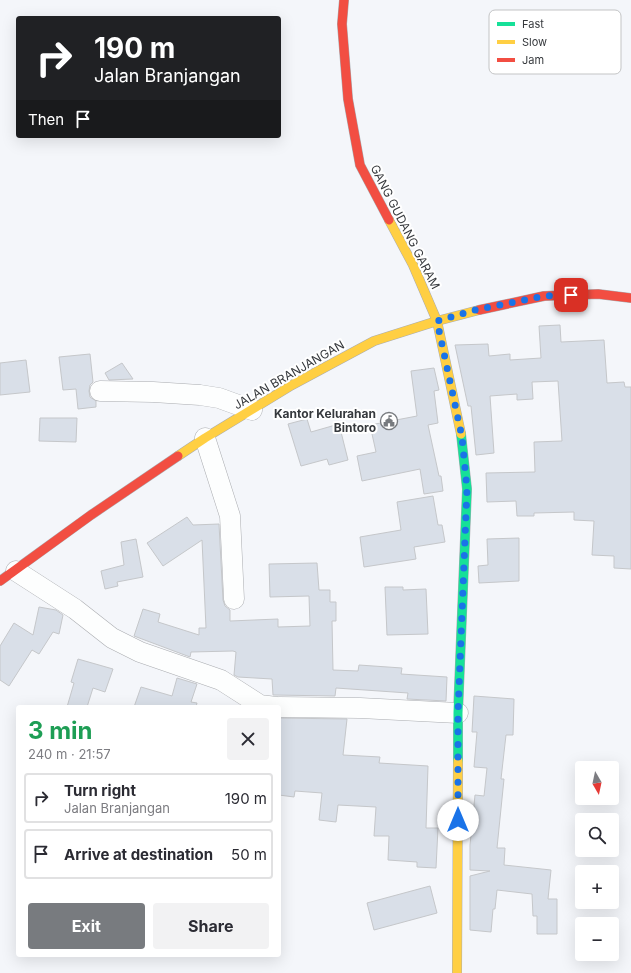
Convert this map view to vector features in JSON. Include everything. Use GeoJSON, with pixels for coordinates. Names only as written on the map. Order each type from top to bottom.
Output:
{"type":"FeatureCollection","features":[{"type":"Feature","properties":{"kind":"street","name":"GANG GUDANG GARAM"},"geometry":{"type":"LineString","coordinates":[[344,0],[342,24],[348,99],[360,165],[413,265],[437,321],[462,437],[467,489],[458,713],[457,973]]}},
{"type":"Feature","properties":{"kind":"street","name":"JALAN BRANJANGAN"},"geometry":{"type":"LineString","coordinates":[[8,576],[91,515],[205,438],[292,385],[374,341],[475,310],[544,296],[598,294],[631,298]]}},
{"type":"Feature","properties":{"kind":"street"},"geometry":{"type":"LineString","coordinates":[[100,391],[200,395],[219,398],[252,410]]}},
{"type":"Feature","properties":{"kind":"street"},"geometry":{"type":"LineString","coordinates":[[205,438],[230,516],[234,599]]}},
{"type":"Feature","properties":{"kind":"street"},"geometry":{"type":"LineString","coordinates":[[8,576],[75,610],[112,638],[140,652],[221,680],[260,705]]}},
{"type":"Feature","properties":{"kind":"street"},"geometry":{"type":"LineString","coordinates":[[281,707],[360,708],[458,713]]}},
{"type":"Feature","properties":{"kind":"building"},"geometry":{"type":"Polygon","coordinates":[[[560,325],[561,342],[604,340],[607,383],[624,382],[625,387],[631,387],[631,569],[614,568],[614,556],[592,555],[594,521],[574,520],[574,512],[534,513],[534,516],[517,516],[516,501],[487,502],[486,473],[535,472],[534,442],[562,441],[558,381],[532,382],[533,399],[517,400],[517,394],[490,396],[494,453],[476,455],[471,406],[468,406],[455,345],[488,344],[489,356],[510,354],[510,360],[541,358],[539,326],[560,325]]]}},
{"type":"Feature","properties":{"kind":"building"},"geometry":{"type":"Polygon","coordinates":[[[90,354],[93,382],[90,385],[89,391],[90,397],[96,401],[96,407],[78,409],[76,389],[63,390],[59,357],[90,354]]]}},
{"type":"Feature","properties":{"kind":"building"},"geometry":{"type":"Polygon","coordinates":[[[26,360],[30,392],[0,395],[0,363],[26,360]]]}},
{"type":"Feature","properties":{"kind":"building"},"geometry":{"type":"Polygon","coordinates":[[[122,363],[133,379],[109,380],[105,373],[122,363]]]}},
{"type":"Feature","properties":{"kind":"building"},"geometry":{"type":"Polygon","coordinates":[[[434,368],[439,390],[434,391],[438,423],[428,425],[439,476],[441,476],[443,491],[424,494],[420,469],[362,481],[357,456],[376,452],[370,425],[417,416],[411,371],[434,368]]]}},
{"type":"Feature","properties":{"kind":"building"},"geometry":{"type":"Polygon","coordinates":[[[40,418],[77,418],[76,442],[39,441],[40,418]]]}},
{"type":"Feature","properties":{"kind":"building"},"geometry":{"type":"Polygon","coordinates":[[[307,419],[311,432],[339,424],[348,460],[329,465],[327,459],[301,466],[288,424],[307,419]]]}},
{"type":"Feature","properties":{"kind":"building"},"geometry":{"type":"Polygon","coordinates":[[[433,496],[438,525],[442,525],[445,542],[414,547],[416,559],[364,567],[360,537],[401,530],[397,502],[433,496]]]}},
{"type":"Feature","properties":{"kind":"building"},"geometry":{"type":"Polygon","coordinates":[[[187,517],[193,525],[219,524],[223,600],[225,606],[230,610],[230,621],[278,619],[278,627],[310,626],[309,596],[270,597],[269,564],[317,563],[319,590],[330,590],[330,602],[336,602],[336,621],[332,621],[333,670],[358,671],[359,665],[402,668],[401,674],[447,677],[446,701],[407,699],[408,693],[336,688],[335,696],[273,695],[272,679],[238,677],[234,675],[236,652],[191,652],[190,657],[134,636],[143,609],[160,614],[158,622],[199,635],[199,628],[206,628],[202,540],[163,566],[147,543],[187,517]]]}},
{"type":"Feature","properties":{"kind":"building"},"geometry":{"type":"Polygon","coordinates":[[[519,538],[519,581],[479,583],[478,566],[488,565],[487,539],[519,538]]]}},
{"type":"Feature","properties":{"kind":"building"},"geometry":{"type":"Polygon","coordinates":[[[136,539],[143,577],[117,582],[118,586],[105,589],[101,571],[124,565],[121,542],[136,539]]]}},
{"type":"Feature","properties":{"kind":"building"},"geometry":{"type":"Polygon","coordinates":[[[385,587],[403,587],[403,590],[426,589],[428,634],[387,635],[385,587]]]}},
{"type":"Feature","properties":{"kind":"building"},"geometry":{"type":"Polygon","coordinates":[[[39,607],[56,610],[63,615],[59,634],[53,632],[39,654],[32,650],[9,686],[0,680],[0,646],[14,623],[33,635],[39,607]]]}},
{"type":"Feature","properties":{"kind":"building"},"geometry":{"type":"Polygon","coordinates":[[[78,659],[113,669],[105,692],[93,688],[88,705],[68,705],[74,683],[71,682],[78,659]]]}},
{"type":"Feature","properties":{"kind":"building"},"geometry":{"type":"Polygon","coordinates":[[[177,678],[197,684],[191,702],[197,703],[196,705],[135,705],[141,687],[172,696],[177,678]]]}},
{"type":"Feature","properties":{"kind":"building"},"geometry":{"type":"Polygon","coordinates":[[[474,696],[514,699],[513,735],[506,735],[501,779],[504,779],[497,848],[505,848],[504,865],[551,870],[548,899],[557,899],[557,934],[537,934],[537,916],[533,916],[532,894],[497,890],[495,909],[493,909],[491,932],[470,930],[470,876],[490,871],[470,870],[470,845],[475,795],[484,796],[487,768],[474,767],[477,732],[472,732],[474,696]]]}},
{"type":"Feature","properties":{"kind":"building"},"geometry":{"type":"Polygon","coordinates":[[[281,718],[347,719],[343,755],[380,757],[379,763],[428,766],[426,828],[438,828],[436,868],[417,867],[417,862],[388,860],[389,836],[374,836],[376,807],[338,805],[336,822],[319,820],[322,793],[295,791],[294,797],[281,795],[281,718]]]}},
{"type":"Feature","properties":{"kind":"building"},"geometry":{"type":"Polygon","coordinates":[[[430,886],[437,913],[374,930],[367,903],[430,886]]]}},
{"type":"Feature","properties":{"kind":"traffic: fast"},"geometry":{"type":"LineString","coordinates":[[458,761],[458,713],[467,489],[461,434]]}},
{"type":"Feature","properties":{"kind":"traffic: slow"},"geometry":{"type":"LineString","coordinates":[[389,220],[413,265],[437,321],[461,434]]}},
{"type":"Feature","properties":{"kind":"traffic: slow"},"geometry":{"type":"LineString","coordinates":[[178,456],[292,385],[374,341],[437,321],[479,310]]}},
{"type":"Feature","properties":{"kind":"traffic: slow"},"geometry":{"type":"LineString","coordinates":[[457,973],[458,761]]}},
{"type":"Feature","properties":{"kind":"traffic: jam"},"geometry":{"type":"LineString","coordinates":[[344,0],[342,24],[348,99],[360,165],[389,220]]}},
{"type":"Feature","properties":{"kind":"traffic: jam"},"geometry":{"type":"LineString","coordinates":[[479,310],[544,296],[598,294],[631,298]]}},
{"type":"Feature","properties":{"kind":"traffic: jam"},"geometry":{"type":"LineString","coordinates":[[0,581],[91,515],[178,456]]}},
{"type":"Feature","properties":{"kind":"place","name":"Kantor Kelurahan Bintoro"},"geometry":{"type":"Point","coordinates":[389,421]}},
{"type":"Feature","properties":{"kind":"route"},"geometry":{"type":"LineString","coordinates":[[458,820],[458,713],[467,489],[462,437],[437,321],[475,310],[544,296],[571,295]]}}]}
